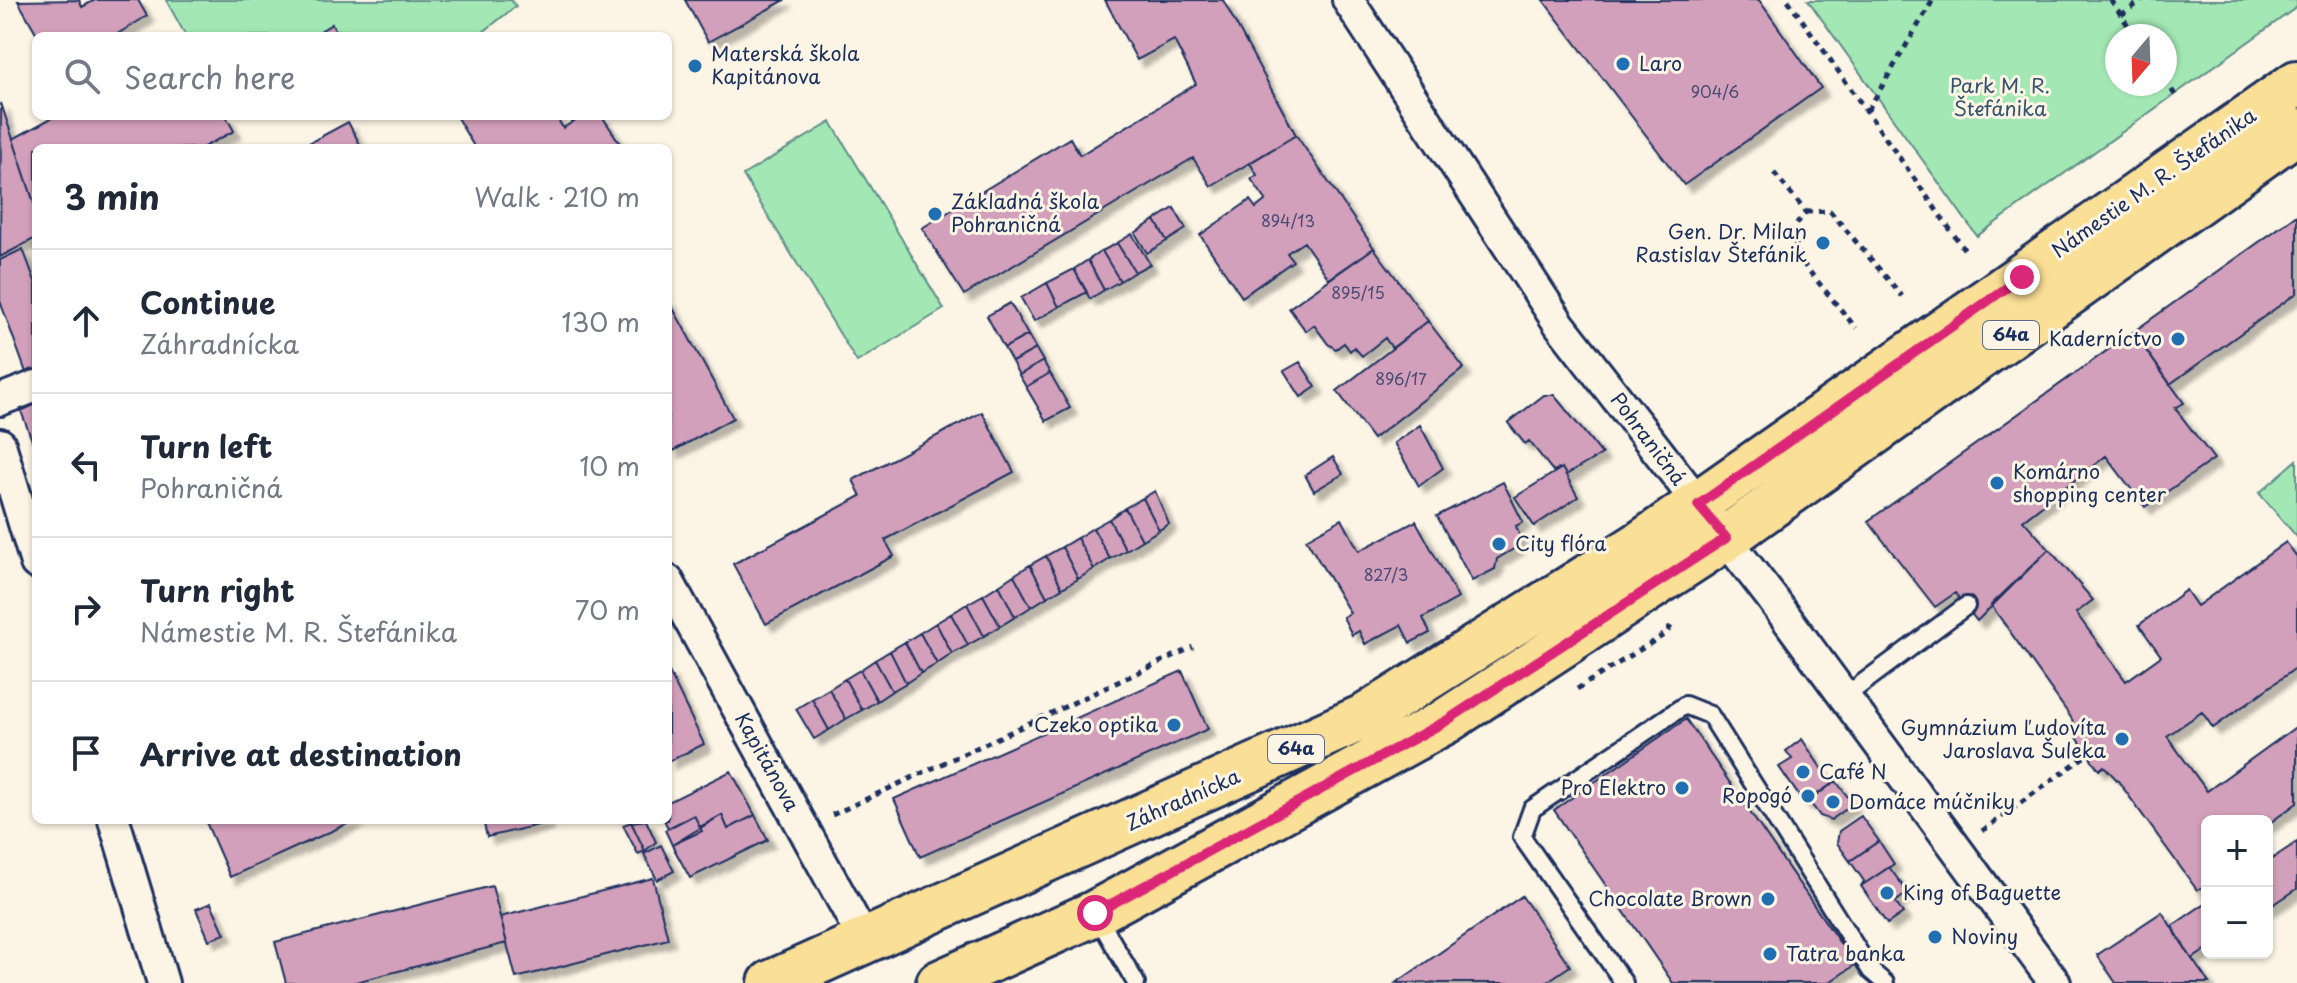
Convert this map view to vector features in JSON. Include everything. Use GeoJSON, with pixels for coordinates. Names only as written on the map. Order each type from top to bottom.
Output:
{"type":"FeatureCollection","features":[{"type":"Feature","properties":{"kind":"main road","name":"Námestie M. R. Štefánika"},"geometry":{"type":"LineString","coordinates":[[1698,505],[2297,83]]}},
{"type":"Feature","properties":{"kind":"main road","name":"64a"},"geometry":{"type":"LineString","coordinates":[[939,983],[1095,913],[1446,721],[1726,538],[2297,131]]}},
{"type":"Feature","properties":{"kind":"main road","name":"Záhradnícka"},"geometry":{"type":"LineString","coordinates":[[771,983],[866,943],[1368,715],[1698,505]]}},
{"type":"Feature","properties":{"kind":"street","name":"Pohraničná"},"geometry":{"type":"LineString","coordinates":[[1348,0],[1560,325],[1726,538],[2052,982]]}},
{"type":"Feature","properties":{"kind":"street"},"geometry":{"type":"LineString","coordinates":[[0,400],[32,388]]}},
{"type":"Feature","properties":{"kind":"street"},"geometry":{"type":"LineString","coordinates":[[0,444],[32,550]]}},
{"type":"Feature","properties":{"kind":"street","name":"Kapitánova"},"geometry":{"type":"LineString","coordinates":[[672,588],[866,943]]}},
{"type":"Feature","properties":{"kind":"street"},"geometry":{"type":"LineString","coordinates":[[115,824],[163,983]]}},
{"type":"Feature","properties":{"kind":"lane"},"geometry":{"type":"LineString","coordinates":[[1844,697],[1966,606]]}},
{"type":"Feature","properties":{"kind":"lane"},"geometry":{"type":"LineString","coordinates":[[1624,983],[1522,837],[1532,809],[1685,705],[1710,715],[1871,971],[1885,983]]}},
{"type":"Feature","properties":{"kind":"lane"},"geometry":{"type":"LineString","coordinates":[[1095,913],[1136,983]]}},
{"type":"Feature","properties":{"kind":"path"},"geometry":{"type":"LineString","coordinates":[[1788,0],[1964,249]]}},
{"type":"Feature","properties":{"kind":"path"},"geometry":{"type":"LineString","coordinates":[[1868,110],[1933,0]]}},
{"type":"Feature","properties":{"kind":"path"},"geometry":{"type":"LineString","coordinates":[[2111,0],[2127,24]]}},
{"type":"Feature","properties":{"kind":"path"},"geometry":{"type":"LineString","coordinates":[[2121,15],[2143,0]]}},
{"type":"Feature","properties":{"kind":"path"},"geometry":{"type":"LineString","coordinates":[[1774,173],[1806,212]]}},
{"type":"Feature","properties":{"kind":"path"},"geometry":{"type":"LineString","coordinates":[[1856,328],[1800,260],[1792,230],[1806,212],[1830,211],[1902,296]]}},
{"type":"Feature","properties":{"kind":"path"},"geometry":{"type":"LineString","coordinates":[[803,829],[1193,647]]}},
{"type":"Feature","properties":{"kind":"path"},"geometry":{"type":"LineString","coordinates":[[1982,832],[2088,754]]}},
{"type":"Feature","properties":{"kind":"green space"},"geometry":{"type":"Polygon","coordinates":[[[166,0],[511,0],[516,6],[483,32],[336,32],[332,25],[320,32],[184,32],[166,0]]]}},
{"type":"Feature","properties":{"kind":"green space","name":"Park M. R. Štefánika"},"geometry":{"type":"Polygon","coordinates":[[[1808,0],[2297,0],[2297,7],[2177,93],[2177,24],[2105,24],[2105,96],[2173,96],[1977,236],[1808,0]]]}},
{"type":"Feature","properties":{"kind":"green space"},"geometry":{"type":"Polygon","coordinates":[[[831,122],[944,309],[857,362],[743,175],[831,122]]]}},
{"type":"Feature","properties":{"kind":"green space"},"geometry":{"type":"Polygon","coordinates":[[[2297,460],[2297,537],[2259,493],[2297,460]]]}},
{"type":"Feature","properties":{"kind":"building"},"geometry":{"type":"Polygon","coordinates":[[[79,0],[82,7],[95,0],[138,0],[147,16],[121,32],[36,32],[18,1],[79,0]]]}},
{"type":"Feature","properties":{"kind":"building"},"geometry":{"type":"Polygon","coordinates":[[[685,0],[785,0],[708,42],[685,0]]]}},
{"type":"Feature","properties":{"kind":"building"},"geometry":{"type":"Polygon","coordinates":[[[1105,0],[1223,0],[1296,135],[1211,186],[1193,158],[964,295],[922,228],[1070,138],[1080,155],[1196,84],[1174,40],[1137,60],[1105,0]]]}},
{"type":"Feature","properties":{"kind":"building"},"geometry":{"type":"Polygon","coordinates":[[[1543,0],[1759,0],[1821,88],[1684,185],[1543,0]]]}},
{"type":"Feature","properties":{"kind":"building"},"geometry":{"type":"Polygon","coordinates":[[[332,24],[337,32],[319,32],[332,24]]]}},
{"type":"Feature","properties":{"kind":"building"},"geometry":{"type":"Polygon","coordinates":[[[1,103],[32,197],[32,240],[0,257],[1,103]]]}},
{"type":"Feature","properties":{"kind":"building"},"geometry":{"type":"Polygon","coordinates":[[[48,120],[228,120],[234,131],[210,144],[32,144],[32,197],[13,139],[48,120]]]}},
{"type":"Feature","properties":{"kind":"building"},"geometry":{"type":"Polygon","coordinates":[[[458,120],[558,120],[563,128],[576,120],[605,120],[620,144],[473,144],[458,120]]]}},
{"type":"Feature","properties":{"kind":"building"},"geometry":{"type":"Polygon","coordinates":[[[348,122],[360,144],[307,144],[348,122]]]}},
{"type":"Feature","properties":{"kind":"building"},"geometry":{"type":"Polygon","coordinates":[[[1296,135],[1374,248],[1329,279],[1304,242],[1287,253],[1293,261],[1242,297],[1200,235],[1250,200],[1256,208],[1266,200],[1251,179],[1257,175],[1250,163],[1296,135]]]}},
{"type":"Feature","properties":{"kind":"building"},"geometry":{"type":"Polygon","coordinates":[[[1174,208],[1186,229],[1167,241],[1155,220],[1174,208]]]}},
{"type":"Feature","properties":{"kind":"building"},"geometry":{"type":"Polygon","coordinates":[[[2297,215],[2297,293],[2170,384],[2133,332],[2297,215]]]}},
{"type":"Feature","properties":{"kind":"building"},"geometry":{"type":"Polygon","coordinates":[[[1155,220],[1167,241],[1147,253],[1135,233],[1155,220]]]}},
{"type":"Feature","properties":{"kind":"building"},"geometry":{"type":"Polygon","coordinates":[[[1132,234],[1150,264],[1135,272],[1117,243],[1132,234]]]}},
{"type":"Feature","properties":{"kind":"building"},"geometry":{"type":"Polygon","coordinates":[[[1117,243],[1135,272],[1120,281],[1102,251],[1117,243]]]}},
{"type":"Feature","properties":{"kind":"building"},"geometry":{"type":"Polygon","coordinates":[[[1374,248],[1428,321],[1392,348],[1385,338],[1362,356],[1354,347],[1350,351],[1344,343],[1336,349],[1328,344],[1314,325],[1306,331],[1289,308],[1374,248]]]}},
{"type":"Feature","properties":{"kind":"building"},"geometry":{"type":"Polygon","coordinates":[[[23,249],[32,273],[32,376],[28,378],[0,301],[0,260],[23,249]]]}},
{"type":"Feature","properties":{"kind":"building"},"geometry":{"type":"Polygon","coordinates":[[[1102,251],[1120,281],[1104,290],[1088,260],[1102,251]]]}},
{"type":"Feature","properties":{"kind":"building"},"geometry":{"type":"Polygon","coordinates":[[[1088,260],[1104,290],[1090,299],[1074,269],[1088,260]]]}},
{"type":"Feature","properties":{"kind":"building"},"geometry":{"type":"Polygon","coordinates":[[[1074,269],[1087,292],[1059,307],[1047,283],[1074,269]]]}},
{"type":"Feature","properties":{"kind":"building"},"geometry":{"type":"Polygon","coordinates":[[[1047,283],[1059,307],[1034,321],[1021,298],[1047,283]]]}},
{"type":"Feature","properties":{"kind":"building"},"geometry":{"type":"Polygon","coordinates":[[[1010,303],[1028,335],[1004,348],[987,316],[1010,303]]]}},
{"type":"Feature","properties":{"kind":"building"},"geometry":{"type":"Polygon","coordinates":[[[672,306],[733,418],[672,449],[672,306]]]}},
{"type":"Feature","properties":{"kind":"building"},"geometry":{"type":"Polygon","coordinates":[[[1428,321],[1464,368],[1373,439],[1337,391],[1428,321]]]}},
{"type":"Feature","properties":{"kind":"building","name":"Komárno shopping center"},"geometry":{"type":"Polygon","coordinates":[[[2133,332],[2184,403],[2175,408],[2214,459],[2145,507],[2106,456],[2023,520],[2049,549],[1977,621],[1955,593],[1935,607],[1868,521],[2133,332]]]}},
{"type":"Feature","properties":{"kind":"building"},"geometry":{"type":"Polygon","coordinates":[[[1028,335],[1036,349],[1012,362],[1004,348],[1028,335]]]}},
{"type":"Feature","properties":{"kind":"building"},"geometry":{"type":"Polygon","coordinates":[[[1036,349],[1043,361],[1019,375],[1012,362],[1036,349]]]}},
{"type":"Feature","properties":{"kind":"building"},"geometry":{"type":"Polygon","coordinates":[[[1043,361],[1050,373],[1026,387],[1019,375],[1043,361]]]}},
{"type":"Feature","properties":{"kind":"building"},"geometry":{"type":"Polygon","coordinates":[[[1300,362],[1316,387],[1301,397],[1284,371],[1300,362]]]}},
{"type":"Feature","properties":{"kind":"building"},"geometry":{"type":"Polygon","coordinates":[[[1050,373],[1070,408],[1046,421],[1026,387],[1050,373]]]}},
{"type":"Feature","properties":{"kind":"building"},"geometry":{"type":"Polygon","coordinates":[[[1544,395],[1554,395],[1602,454],[1566,475],[1562,468],[1553,471],[1529,441],[1525,444],[1508,423],[1544,395]]]}},
{"type":"Feature","properties":{"kind":"building"},"geometry":{"type":"Polygon","coordinates":[[[32,406],[32,440],[21,411],[32,406]]]}},
{"type":"Feature","properties":{"kind":"building"},"geometry":{"type":"Polygon","coordinates":[[[982,412],[1014,472],[885,540],[894,556],[766,624],[733,564],[861,496],[853,480],[982,412]]]}},
{"type":"Feature","properties":{"kind":"building"},"geometry":{"type":"Polygon","coordinates":[[[1420,425],[1443,468],[1419,486],[1394,443],[1420,425]]]}},
{"type":"Feature","properties":{"kind":"building"},"geometry":{"type":"Polygon","coordinates":[[[1333,457],[1343,474],[1314,491],[1305,475],[1333,457]]]}},
{"type":"Feature","properties":{"kind":"building"},"geometry":{"type":"Polygon","coordinates":[[[1562,468],[1578,497],[1534,526],[1515,497],[1562,468]]]}},
{"type":"Feature","properties":{"kind":"building"},"geometry":{"type":"Polygon","coordinates":[[[1503,482],[1523,522],[1516,526],[1519,534],[1517,547],[1497,559],[1495,569],[1472,581],[1437,516],[1503,482]]]}},
{"type":"Feature","properties":{"kind":"building"},"geometry":{"type":"Polygon","coordinates":[[[1155,491],[1169,524],[1159,530],[1143,498],[1155,491]]]}},
{"type":"Feature","properties":{"kind":"building"},"geometry":{"type":"Polygon","coordinates":[[[1143,498],[1159,530],[1142,540],[1125,508],[1143,498]]]}},
{"type":"Feature","properties":{"kind":"building"},"geometry":{"type":"Polygon","coordinates":[[[1125,508],[1142,540],[1126,550],[1109,519],[1125,508]]]}},
{"type":"Feature","properties":{"kind":"building"},"geometry":{"type":"Polygon","coordinates":[[[1109,519],[1126,550],[1110,559],[1093,528],[1109,519]]]}},
{"type":"Feature","properties":{"kind":"building"},"geometry":{"type":"Polygon","coordinates":[[[1342,519],[1359,551],[1416,521],[1458,598],[1423,618],[1430,633],[1410,643],[1401,625],[1365,644],[1359,631],[1352,635],[1343,617],[1350,613],[1306,539],[1342,519]]]}},
{"type":"Feature","properties":{"kind":"building"},"geometry":{"type":"Polygon","coordinates":[[[1093,528],[1110,559],[1094,569],[1077,538],[1093,528]]]}},
{"type":"Feature","properties":{"kind":"building"},"geometry":{"type":"Polygon","coordinates":[[[1077,538],[1094,569],[1078,579],[1062,547],[1077,538]]]}},
{"type":"Feature","properties":{"kind":"building"},"geometry":{"type":"Polygon","coordinates":[[[2286,542],[2297,557],[2297,667],[2213,728],[2202,712],[2167,736],[2207,791],[2297,726],[2297,803],[2273,821],[2273,815],[2201,815],[2201,888],[2197,890],[2118,781],[2104,766],[2099,770],[2076,736],[2080,733],[2070,716],[1991,605],[2049,549],[2093,600],[2076,613],[2126,681],[2161,656],[2139,625],[2186,590],[2197,606],[2286,542]]]}},
{"type":"Feature","properties":{"kind":"building"},"geometry":{"type":"Polygon","coordinates":[[[1062,547],[1078,579],[1062,588],[1046,556],[1062,547]]]}},
{"type":"Feature","properties":{"kind":"building"},"geometry":{"type":"Polygon","coordinates":[[[1046,556],[1062,588],[1047,597],[1030,565],[1046,556]]]}},
{"type":"Feature","properties":{"kind":"building"},"geometry":{"type":"Polygon","coordinates":[[[1030,565],[1047,597],[1031,607],[1014,575],[1030,565]]]}},
{"type":"Feature","properties":{"kind":"building"},"geometry":{"type":"Polygon","coordinates":[[[1014,575],[1031,607],[1015,617],[999,585],[1014,575]]]}},
{"type":"Feature","properties":{"kind":"building"},"geometry":{"type":"Polygon","coordinates":[[[999,585],[1015,617],[1000,626],[983,595],[999,585]]]}},
{"type":"Feature","properties":{"kind":"building"},"geometry":{"type":"Polygon","coordinates":[[[983,595],[1000,626],[984,636],[967,604],[983,595]]]}},
{"type":"Feature","properties":{"kind":"building"},"geometry":{"type":"Polygon","coordinates":[[[967,604],[984,636],[968,645],[951,614],[967,604]]]}},
{"type":"Feature","properties":{"kind":"building"},"geometry":{"type":"Polygon","coordinates":[[[951,614],[968,645],[952,654],[936,623],[951,614]]]}},
{"type":"Feature","properties":{"kind":"building"},"geometry":{"type":"Polygon","coordinates":[[[936,623],[952,654],[937,664],[920,633],[936,623]]]}},
{"type":"Feature","properties":{"kind":"building"},"geometry":{"type":"Polygon","coordinates":[[[920,633],[937,664],[921,673],[905,642],[920,633]]]}},
{"type":"Feature","properties":{"kind":"building"},"geometry":{"type":"Polygon","coordinates":[[[905,642],[921,673],[906,683],[890,651],[905,642]]]}},
{"type":"Feature","properties":{"kind":"building"},"geometry":{"type":"Polygon","coordinates":[[[890,651],[906,683],[892,691],[875,660],[890,651]]]}},
{"type":"Feature","properties":{"kind":"building"},"geometry":{"type":"Polygon","coordinates":[[[875,660],[892,691],[877,701],[860,670],[875,660]]]}},
{"type":"Feature","properties":{"kind":"building"},"geometry":{"type":"Polygon","coordinates":[[[860,670],[877,701],[862,710],[845,679],[860,670]]]}},
{"type":"Feature","properties":{"kind":"building"},"geometry":{"type":"Polygon","coordinates":[[[1182,671],[1208,729],[920,857],[894,799],[1182,671]]]}},
{"type":"Feature","properties":{"kind":"building"},"geometry":{"type":"Polygon","coordinates":[[[672,678],[704,744],[672,760],[672,678]]]}},
{"type":"Feature","properties":{"kind":"building"},"geometry":{"type":"Polygon","coordinates":[[[845,679],[862,710],[846,719],[829,689],[845,679]]]}},
{"type":"Feature","properties":{"kind":"building"},"geometry":{"type":"Polygon","coordinates":[[[829,689],[846,719],[829,730],[812,699],[829,689]]]}},
{"type":"Feature","properties":{"kind":"building"},"geometry":{"type":"Polygon","coordinates":[[[812,699],[829,730],[814,739],[796,709],[812,699]]]}},
{"type":"Feature","properties":{"kind":"building"},"geometry":{"type":"Polygon","coordinates":[[[1686,719],[1855,965],[1828,983],[1673,983],[1554,810],[1686,719]]]}},
{"type":"Feature","properties":{"kind":"building","name":"Café N"},"geometry":{"type":"Polygon","coordinates":[[[1802,739],[1829,780],[1834,777],[1836,781],[1804,803],[1779,767],[1792,759],[1786,751],[1802,739]]]}},
{"type":"Feature","properties":{"kind":"building"},"geometry":{"type":"Polygon","coordinates":[[[731,771],[755,815],[728,829],[722,815],[700,827],[694,815],[668,828],[666,824],[672,824],[672,800],[731,771]]]}},
{"type":"Feature","properties":{"kind":"building"},"geometry":{"type":"Polygon","coordinates":[[[1836,781],[1853,804],[1831,820],[1820,816],[1809,801],[1836,781]]]}},
{"type":"Feature","properties":{"kind":"building"},"geometry":{"type":"Polygon","coordinates":[[[694,815],[702,831],[672,845],[665,830],[694,815]]]}},
{"type":"Feature","properties":{"kind":"building"},"geometry":{"type":"Polygon","coordinates":[[[722,815],[728,829],[755,815],[768,840],[690,878],[672,845],[722,815]]]}},
{"type":"Feature","properties":{"kind":"building"},"geometry":{"type":"Polygon","coordinates":[[[1861,816],[1879,841],[1850,861],[1837,843],[1839,831],[1861,816]]]}},
{"type":"Feature","properties":{"kind":"building"},"geometry":{"type":"Polygon","coordinates":[[[207,824],[347,824],[230,877],[207,824]]]}},
{"type":"Feature","properties":{"kind":"building"},"geometry":{"type":"Polygon","coordinates":[[[484,824],[543,824],[487,837],[484,824]]]}},
{"type":"Feature","properties":{"kind":"building"},"geometry":{"type":"Polygon","coordinates":[[[632,824],[648,824],[656,842],[645,851],[632,824]]]}},
{"type":"Feature","properties":{"kind":"building"},"geometry":{"type":"Polygon","coordinates":[[[632,824],[645,851],[638,854],[623,825],[632,824]]]}},
{"type":"Feature","properties":{"kind":"building"},"geometry":{"type":"Polygon","coordinates":[[[1879,841],[1894,864],[1861,886],[1864,881],[1850,861],[1879,841]]]}},
{"type":"Feature","properties":{"kind":"building"},"geometry":{"type":"Polygon","coordinates":[[[2297,842],[2297,889],[2273,905],[2273,887],[2273,858],[2297,842]]]}},
{"type":"Feature","properties":{"kind":"building"},"geometry":{"type":"Polygon","coordinates":[[[661,845],[674,871],[657,880],[644,854],[661,845]]]}},
{"type":"Feature","properties":{"kind":"building"},"geometry":{"type":"Polygon","coordinates":[[[1889,867],[1908,893],[1895,902],[1903,913],[1887,924],[1861,886],[1889,867]]]}},
{"type":"Feature","properties":{"kind":"building"},"geometry":{"type":"Polygon","coordinates":[[[653,878],[668,939],[516,978],[500,917],[653,878]]]}},
{"type":"Feature","properties":{"kind":"building"},"geometry":{"type":"Polygon","coordinates":[[[492,886],[507,943],[352,983],[286,983],[275,942],[492,886]]]}},
{"type":"Feature","properties":{"kind":"building"},"geometry":{"type":"Polygon","coordinates":[[[1522,896],[1570,966],[1545,983],[1396,983],[1522,896]]]}},
{"type":"Feature","properties":{"kind":"building"},"geometry":{"type":"Polygon","coordinates":[[[211,903],[225,934],[209,940],[196,909],[211,903]]]}},
{"type":"Feature","properties":{"kind":"building"},"geometry":{"type":"Polygon","coordinates":[[[2201,906],[2201,953],[2192,959],[2172,926],[2201,906]]]}},
{"type":"Feature","properties":{"kind":"building"},"geometry":{"type":"Polygon","coordinates":[[[2162,912],[2209,983],[2116,983],[2097,955],[2162,912]]]}},
{"type":"Feature","properties":{"kind":"place","name":"Laro"},"geometry":{"type":"Point","coordinates":[1623,64]}},
{"type":"Feature","properties":{"kind":"place","name":"Materská škola Kapitánova"},"geometry":{"type":"Point","coordinates":[695,66]}},
{"type":"Feature","properties":{"kind":"place","name":"Základná škola Pohraničná"},"geometry":{"type":"Point","coordinates":[935,214]}},
{"type":"Feature","properties":{"kind":"place","name":"Gen. Dr. Milan Rastislav Štefánik"},"geometry":{"type":"Point","coordinates":[1823,243]}},
{"type":"Feature","properties":{"kind":"place","name":"Kaderníctvo"},"geometry":{"type":"Point","coordinates":[2178,339]}},
{"type":"Feature","properties":{"kind":"place","name":"Komárno shopping center"},"geometry":{"type":"Point","coordinates":[1997,483]}},
{"type":"Feature","properties":{"kind":"place","name":"City flóra"},"geometry":{"type":"Point","coordinates":[1499,544]}},
{"type":"Feature","properties":{"kind":"place","name":"Czeko optika"},"geometry":{"type":"Point","coordinates":[1174,725]}},
{"type":"Feature","properties":{"kind":"place","name":"Gymnázium Ľudovíta Jaroslava Šuleka"},"geometry":{"type":"Point","coordinates":[2122,739]}},
{"type":"Feature","properties":{"kind":"place","name":"Café N"},"geometry":{"type":"Point","coordinates":[1803,772]}},
{"type":"Feature","properties":{"kind":"place","name":"Pro Elektro"},"geometry":{"type":"Point","coordinates":[1682,788]}},
{"type":"Feature","properties":{"kind":"place","name":"Ropogó"},"geometry":{"type":"Point","coordinates":[1808,796]}},
{"type":"Feature","properties":{"kind":"place","name":"Domáce múčniky"},"geometry":{"type":"Point","coordinates":[1833,802]}},
{"type":"Feature","properties":{"kind":"place","name":"King of Baguette"},"geometry":{"type":"Point","coordinates":[1887,893]}},
{"type":"Feature","properties":{"kind":"place","name":"Chocolate Brown"},"geometry":{"type":"Point","coordinates":[1768,899]}},
{"type":"Feature","properties":{"kind":"place","name":"Noviny"},"geometry":{"type":"Point","coordinates":[1935,937]}},
{"type":"Feature","properties":{"kind":"place","name":"Tatra banka"},"geometry":{"type":"Point","coordinates":[1770,954]}},
{"type":"Feature","properties":{"kind":"route"},"geometry":{"type":"LineString","coordinates":[[1095,913],[1446,721],[1726,538],[1698,505],[2022,277]]}}]}
